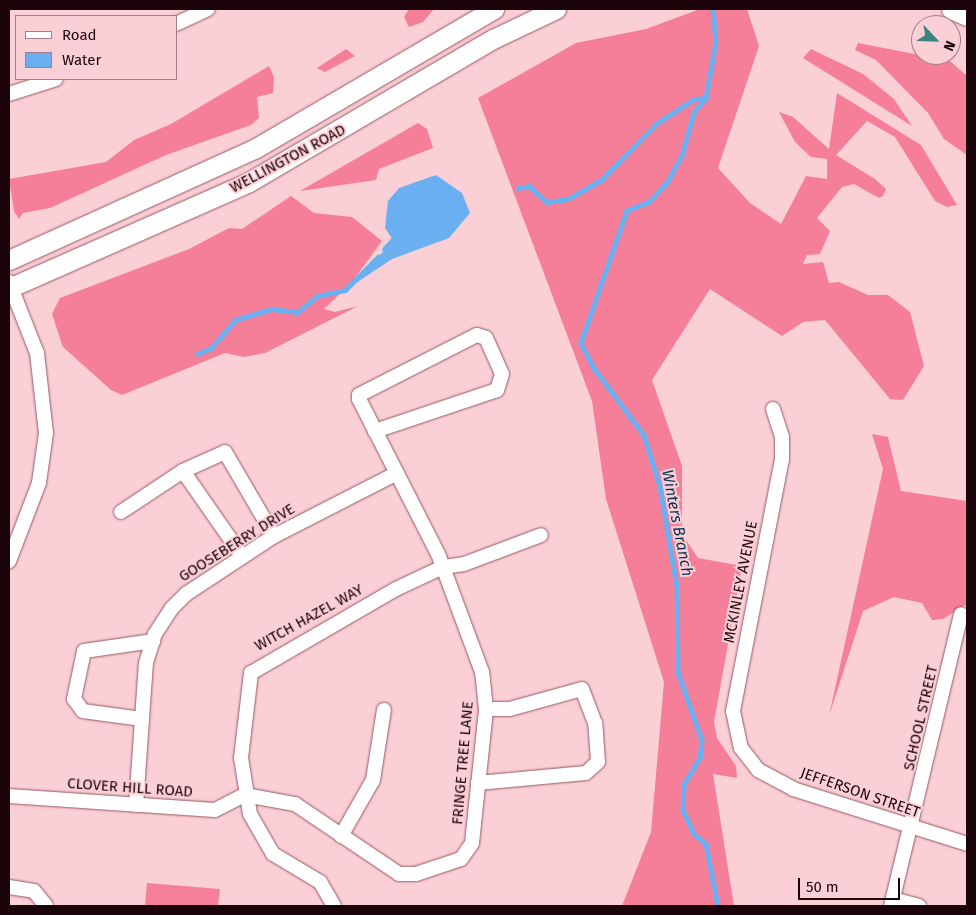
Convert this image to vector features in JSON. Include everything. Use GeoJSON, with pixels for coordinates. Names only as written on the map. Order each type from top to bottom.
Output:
{"type":"FeatureCollection","features":[{"type":"Feature","properties":{"kind":"main road","name":"WELLINGTON ROAD"},"geometry":{"type":"LineString","coordinates":[[9,260],[256,148],[494,9]]}},
{"type":"Feature","properties":{"kind":"main road","name":"WELLINGTON ROAD"},"geometry":{"type":"LineString","coordinates":[[9,286],[250,182],[493,39],[556,9]]}},
{"type":"Feature","properties":{"kind":"main road"},"geometry":{"type":"LineString","coordinates":[[951,9],[967,16]]}},
{"type":"Feature","properties":{"kind":"street"},"geometry":{"type":"LineString","coordinates":[[178,23],[208,9]]}},
{"type":"Feature","properties":{"kind":"street"},"geometry":{"type":"LineString","coordinates":[[9,94],[53,80]]}},
{"type":"Feature","properties":{"kind":"street"},"geometry":{"type":"LineString","coordinates":[[9,286],[37,353],[46,433],[39,483],[10,554]]}},
{"type":"Feature","properties":{"kind":"street","name":"FRINGE TREE LANE"},"geometry":{"type":"LineString","coordinates":[[245,795],[295,804],[399,874],[416,874],[461,859],[472,843],[486,709],[482,672],[444,567],[397,473],[375,431],[359,399],[361,391],[482,335],[503,379],[497,390],[375,431]]}},
{"type":"Feature","properties":{"kind":"street","name":"MCKINLEY AVENUE"},"geometry":{"type":"LineString","coordinates":[[748,760],[734,731],[733,711],[782,459],[782,437],[773,409]]}},
{"type":"Feature","properties":{"kind":"street"},"geometry":{"type":"LineString","coordinates":[[121,512],[183,471],[221,452],[230,454],[274,536]]}},
{"type":"Feature","properties":{"kind":"street"},"geometry":{"type":"LineString","coordinates":[[183,471],[242,556]]}},
{"type":"Feature","properties":{"kind":"street","name":"GOOSEBERRY DRIVE"},"geometry":{"type":"LineString","coordinates":[[136,805],[142,719],[153,641],[186,594],[274,536],[397,473]]}},
{"type":"Feature","properties":{"kind":"street"},"geometry":{"type":"LineString","coordinates":[[444,567],[464,564],[541,535]]}},
{"type":"Feature","properties":{"kind":"street","name":"WITCH HAZEL WAY"},"geometry":{"type":"LineString","coordinates":[[245,795],[241,758],[251,673],[339,618],[444,567]]}},
{"type":"Feature","properties":{"kind":"street","name":"SCHOOL STREET"},"geometry":{"type":"LineString","coordinates":[[892,903],[912,828],[961,614]]}},
{"type":"Feature","properties":{"kind":"street"},"geometry":{"type":"LineString","coordinates":[[142,719],[83,712],[74,698],[84,651],[153,641]]}},
{"type":"Feature","properties":{"kind":"street"},"geometry":{"type":"LineString","coordinates":[[478,784],[586,773],[598,762],[595,723],[589,698],[582,689],[510,709],[486,709]]}},
{"type":"Feature","properties":{"kind":"street"},"geometry":{"type":"LineString","coordinates":[[341,836],[373,780],[384,710]]}},
{"type":"Feature","properties":{"kind":"street","name":"JEFFERSON STREET"},"geometry":{"type":"LineString","coordinates":[[748,760],[793,789],[967,844]]}},
{"type":"Feature","properties":{"kind":"street"},"geometry":{"type":"LineString","coordinates":[[245,795],[266,846],[320,882],[334,906]]}},
{"type":"Feature","properties":{"kind":"street","name":"CLOVER HILL ROAD"},"geometry":{"type":"LineString","coordinates":[[9,796],[215,810],[245,795]]}},
{"type":"Feature","properties":{"kind":"street"},"geometry":{"type":"LineString","coordinates":[[9,887],[34,891],[46,906]]}},
{"type":"Feature","properties":{"kind":"street"},"geometry":{"type":"LineString","coordinates":[[892,903],[919,906]]}},
{"type":"Feature","properties":{"kind":"shaded area"},"geometry":{"type":"Polygon","coordinates":[[[409,9],[434,9],[423,22],[409,27],[404,17],[409,9]]]}},
{"type":"Feature","properties":{"kind":"shaded area"},"geometry":{"type":"Polygon","coordinates":[[[700,9],[747,9],[759,46],[718,168],[750,203],[781,224],[806,176],[827,179],[827,159],[811,157],[795,142],[779,112],[793,117],[829,149],[837,93],[921,145],[957,205],[947,207],[935,201],[895,137],[867,121],[836,155],[875,179],[886,189],[883,196],[879,198],[854,184],[842,187],[817,218],[830,231],[820,254],[807,255],[803,264],[823,262],[829,283],[839,282],[868,295],[888,295],[910,312],[924,366],[903,400],[890,399],[825,320],[803,322],[782,336],[710,289],[652,380],[682,466],[682,534],[698,558],[742,566],[714,722],[717,738],[736,766],[737,778],[713,774],[734,906],[622,906],[651,832],[664,682],[606,499],[592,401],[478,98],[576,43],[646,29],[700,9]]]}},
{"type":"Feature","properties":{"kind":"shaded area"},"geometry":{"type":"Polygon","coordinates":[[[858,43],[911,53],[911,65],[955,65],[967,76],[967,155],[944,139],[928,113],[876,60],[855,50],[858,43]]]}},
{"type":"Feature","properties":{"kind":"shaded area"},"geometry":{"type":"Polygon","coordinates":[[[346,49],[355,56],[325,72],[317,68],[346,49]]]}},
{"type":"Feature","properties":{"kind":"shaded area"},"geometry":{"type":"Polygon","coordinates":[[[811,49],[863,74],[894,99],[912,126],[803,58],[811,49]]]}},
{"type":"Feature","properties":{"kind":"shaded area"},"geometry":{"type":"Polygon","coordinates":[[[269,66],[274,77],[273,93],[257,97],[259,118],[251,125],[166,155],[50,208],[23,213],[19,219],[14,211],[9,179],[106,162],[134,140],[171,124],[269,66]]]}},
{"type":"Feature","properties":{"kind":"shaded area"},"geometry":{"type":"Polygon","coordinates":[[[418,123],[427,129],[433,148],[379,169],[376,180],[300,191],[418,123]]]}},
{"type":"Feature","properties":{"kind":"shaded area"},"geometry":{"type":"Polygon","coordinates":[[[291,196],[314,213],[352,217],[382,241],[352,282],[324,309],[335,312],[358,306],[265,353],[244,357],[225,353],[122,395],[111,390],[63,347],[52,314],[60,298],[189,249],[229,228],[242,229],[291,196]]]}},
{"type":"Feature","properties":{"kind":"shaded area"},"geometry":{"type":"Polygon","coordinates":[[[872,434],[888,437],[901,491],[967,501],[967,604],[943,619],[932,620],[922,603],[894,597],[863,611],[829,716],[883,469],[872,434]]]}},
{"type":"Feature","properties":{"kind":"shaded area"},"geometry":{"type":"Polygon","coordinates":[[[147,883],[220,889],[218,906],[145,906],[147,883]]]}},
{"type":"Feature","properties":{"kind":"water"},"geometry":{"type":"Polygon","coordinates":[[[436,175],[462,193],[470,213],[449,238],[392,259],[356,283],[393,240],[385,228],[388,201],[399,188],[436,175]]]}},
{"type":"Feature","properties":{"kind":"waterway","name":"Winters Branch"},"geometry":{"type":"LineString","coordinates":[[713,9],[716,42],[706,98],[694,113],[682,156],[667,183],[649,202],[627,211],[581,343],[594,368],[644,435],[660,486],[677,586],[678,672],[702,740],[700,758],[684,785],[683,810],[694,834],[706,844],[718,906]]}},
{"type":"Feature","properties":{"kind":"waterway"},"geometry":{"type":"LineString","coordinates":[[518,188],[529,186],[547,202],[568,199],[601,180],[656,124],[694,99],[706,98]]}},
{"type":"Feature","properties":{"kind":"waterway"},"geometry":{"type":"LineString","coordinates":[[384,249],[396,236]]}},
{"type":"Feature","properties":{"kind":"waterway"},"geometry":{"type":"LineString","coordinates":[[197,354],[211,348],[235,320],[272,309],[298,312],[317,296],[345,290],[378,257]]}}]}
